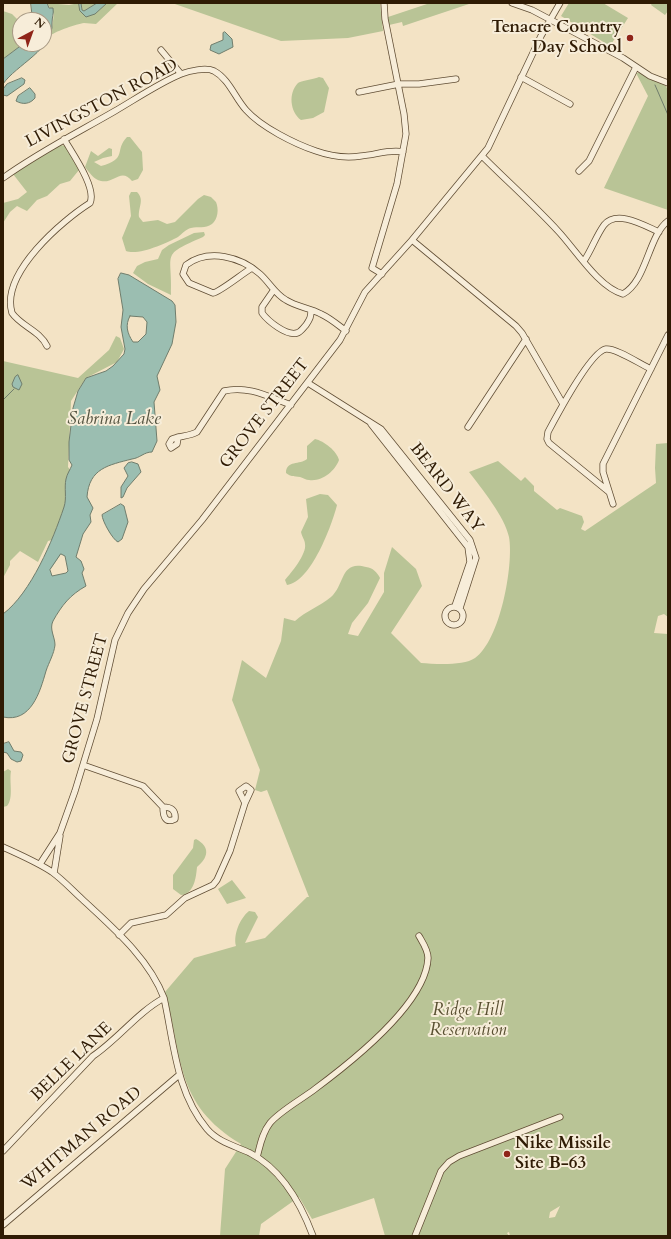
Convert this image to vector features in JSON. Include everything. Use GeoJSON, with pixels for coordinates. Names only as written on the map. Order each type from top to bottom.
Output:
{"type":"FeatureCollection","features":[{"type":"Feature","properties":{"kind":"street"},"geometry":{"type":"LineString","coordinates":[[382,274],[372,268],[393,198],[403,152],[406,125],[385,19],[384,3]]}},
{"type":"Feature","properties":{"kind":"street"},"geometry":{"type":"LineString","coordinates":[[512,3],[529,8],[654,78],[668,83]]}},
{"type":"Feature","properties":{"kind":"street","name":"GROVE STREET"},"geometry":{"type":"LineString","coordinates":[[40,864],[60,833],[97,720],[114,642],[128,613],[144,590],[199,524],[308,383],[346,331],[365,292],[412,240],[482,156],[494,137],[521,77],[560,3]]}},
{"type":"Feature","properties":{"kind":"street"},"geometry":{"type":"LineString","coordinates":[[162,50],[181,74]]}},
{"type":"Feature","properties":{"kind":"street"},"geometry":{"type":"LineString","coordinates":[[579,171],[589,161],[636,67]]}},
{"type":"Feature","properties":{"kind":"street","name":"LIVINGSTON ROAD"},"geometry":{"type":"LineString","coordinates":[[3,178],[17,167],[64,139],[181,74],[200,70],[213,70],[228,84],[246,111],[298,144],[310,149],[324,154],[352,157],[392,151],[403,152]]}},
{"type":"Feature","properties":{"kind":"street"},"geometry":{"type":"LineString","coordinates":[[521,77],[570,104]]}},
{"type":"Feature","properties":{"kind":"street"},"geometry":{"type":"LineString","coordinates":[[359,92],[399,84],[419,84],[456,79]]}},
{"type":"Feature","properties":{"kind":"street"},"geometry":{"type":"LineString","coordinates":[[12,272],[44,234],[90,203],[92,199],[90,186],[64,139]]}},
{"type":"Feature","properties":{"kind":"street"},"geometry":{"type":"LineString","coordinates":[[482,156],[558,231],[610,289],[623,294],[629,291],[635,283],[659,232],[668,220]]}},
{"type":"Feature","properties":{"kind":"street"},"geometry":{"type":"LineString","coordinates":[[584,261],[604,226],[612,219],[620,218],[628,220],[659,232]]}},
{"type":"Feature","properties":{"kind":"street"},"geometry":{"type":"LineString","coordinates":[[412,240],[516,326],[526,339],[564,404]]}},
{"type":"Feature","properties":{"kind":"street"},"geometry":{"type":"LineString","coordinates":[[252,268],[229,282],[219,291],[213,293],[189,283],[183,274],[184,268],[189,263],[209,256],[231,258],[252,268],[260,274],[274,291],[286,300],[318,313],[346,331]]}},
{"type":"Feature","properties":{"kind":"street"},"geometry":{"type":"LineString","coordinates":[[274,291],[267,299],[262,310],[264,316],[286,332],[296,333],[300,331],[311,317],[318,313]]}},
{"type":"Feature","properties":{"kind":"street"},"geometry":{"type":"LineString","coordinates":[[5,292],[12,313],[44,339],[48,346]]}},
{"type":"Feature","properties":{"kind":"street"},"geometry":{"type":"LineString","coordinates":[[311,310],[311,317]]}},
{"type":"Feature","properties":{"kind":"street"},"geometry":{"type":"LineString","coordinates":[[613,504],[603,464],[606,455],[668,335]]}},
{"type":"Feature","properties":{"kind":"street"},"geometry":{"type":"LineString","coordinates":[[468,427],[526,339]]}},
{"type":"Feature","properties":{"kind":"street"},"geometry":{"type":"LineString","coordinates":[[609,492],[549,444],[547,439],[548,432],[588,365],[600,351],[607,349],[615,351],[651,369]]}},
{"type":"Feature","properties":{"kind":"street","name":"BEARD WAY"},"geometry":{"type":"LineString","coordinates":[[308,383],[381,429],[474,545],[476,558],[474,568],[457,607]]}},
{"type":"Feature","properties":{"kind":"street"},"geometry":{"type":"LineString","coordinates":[[178,437],[193,435],[197,432],[224,391],[235,389],[256,392],[291,405]]}},
{"type":"Feature","properties":{"kind":"street"},"geometry":{"type":"LineString","coordinates":[[83,765],[143,786],[163,807]]}},
{"type":"Feature","properties":{"kind":"street"},"geometry":{"type":"LineString","coordinates":[[119,935],[131,923],[166,915],[185,898],[213,885],[217,880],[230,851],[245,803]]}},
{"type":"Feature","properties":{"kind":"street"},"geometry":{"type":"LineString","coordinates":[[54,873],[60,833]]}},
{"type":"Feature","properties":{"kind":"street"},"geometry":{"type":"LineString","coordinates":[[3,847],[40,864],[54,873],[119,935],[152,975],[164,998],[179,1075],[199,1118],[208,1130],[226,1143],[257,1157],[278,1174],[288,1188],[313,1236]]}},
{"type":"Feature","properties":{"kind":"street"},"geometry":{"type":"LineString","coordinates":[[257,1157],[263,1135],[274,1119],[357,1056],[387,1028],[408,1004],[422,979],[428,958],[427,950],[419,936]]}},
{"type":"Feature","properties":{"kind":"street","name":"BELLE LANE"},"geometry":{"type":"LineString","coordinates":[[3,1151],[93,1056],[108,1046],[150,1006],[164,998]]}},
{"type":"Feature","properties":{"kind":"street","name":"WHITMAN ROAD"},"geometry":{"type":"LineString","coordinates":[[3,1225],[179,1075]]}},
{"type":"Feature","properties":{"kind":"street"},"geometry":{"type":"LineString","coordinates":[[415,1236],[441,1171],[449,1162],[459,1156],[560,1117]]}},
{"type":"Feature","properties":{"kind":"green space"},"geometry":{"type":"Polygon","coordinates":[[[47,3],[69,5],[79,3],[80,11],[95,14],[107,3],[118,3],[96,24],[84,23],[72,26],[52,35],[54,14],[47,3]]]}},
{"type":"Feature","properties":{"kind":"green space"},"geometry":{"type":"Polygon","coordinates":[[[81,3],[97,3],[84,11],[82,10],[81,3]]]}},
{"type":"Feature","properties":{"kind":"green space"},"geometry":{"type":"Polygon","coordinates":[[[172,3],[380,3],[383,31],[348,38],[281,41],[172,3]]]}},
{"type":"Feature","properties":{"kind":"green space"},"geometry":{"type":"Polygon","coordinates":[[[430,3],[472,3],[403,26],[402,22],[389,25],[388,17],[430,3]]]}},
{"type":"Feature","properties":{"kind":"green space"},"geometry":{"type":"Polygon","coordinates":[[[569,3],[603,3],[628,18],[610,46],[561,16],[569,3]]]}},
{"type":"Feature","properties":{"kind":"green space"},"geometry":{"type":"Polygon","coordinates":[[[652,3],[668,3],[668,11],[665,15],[651,5],[652,3]]]}},
{"type":"Feature","properties":{"kind":"green space"},"geometry":{"type":"Polygon","coordinates":[[[3,11],[12,14],[12,52],[3,59],[3,11]]]}},
{"type":"Feature","properties":{"kind":"green space"},"geometry":{"type":"Polygon","coordinates":[[[636,73],[640,73],[666,86],[668,91],[668,210],[604,188],[648,96],[636,73]]]}},
{"type":"Feature","properties":{"kind":"green space"},"geometry":{"type":"Polygon","coordinates":[[[319,77],[323,78],[329,88],[324,112],[313,118],[301,120],[294,112],[292,102],[295,87],[299,82],[319,77]]]}},
{"type":"Feature","properties":{"kind":"green space"},"geometry":{"type":"Polygon","coordinates":[[[127,137],[130,137],[142,152],[143,170],[138,179],[132,181],[128,177],[121,176],[106,181],[98,180],[85,167],[91,151],[98,156],[109,148],[112,149],[112,156],[94,162],[101,166],[109,163],[118,157],[121,146],[127,137]]]}},
{"type":"Feature","properties":{"kind":"green space"},"geometry":{"type":"Polygon","coordinates":[[[61,145],[65,146],[79,170],[70,181],[60,184],[47,196],[37,200],[27,211],[17,206],[10,212],[3,223],[3,203],[18,199],[27,192],[13,174],[61,145]]]}},
{"type":"Feature","properties":{"kind":"green space"},"geometry":{"type":"Polygon","coordinates":[[[131,192],[137,192],[141,198],[139,217],[143,222],[158,220],[167,224],[175,222],[204,195],[211,197],[216,202],[218,211],[217,217],[209,226],[194,227],[186,230],[178,237],[160,245],[138,252],[126,251],[122,238],[131,216],[129,196],[131,192]]]}},
{"type":"Feature","properties":{"kind":"green space"},"geometry":{"type":"Polygon","coordinates":[[[204,232],[205,235],[203,237],[180,248],[174,252],[171,257],[171,295],[148,284],[133,273],[137,266],[145,262],[158,259],[162,250],[169,245],[194,233],[204,232]]]}},
{"type":"Feature","properties":{"kind":"green space"},"geometry":{"type":"Polygon","coordinates":[[[116,336],[120,338],[124,349],[117,362],[86,378],[71,401],[68,467],[72,472],[65,508],[52,540],[48,541],[38,562],[20,551],[10,561],[10,565],[3,578],[3,361],[78,378],[109,350],[116,336]]]}},
{"type":"Feature","properties":{"kind":"green space"},"geometry":{"type":"Polygon","coordinates":[[[315,439],[326,444],[336,453],[338,457],[339,460],[331,472],[319,479],[314,480],[291,476],[286,473],[288,466],[291,464],[307,459],[307,446],[315,439]]]}},
{"type":"Feature","properties":{"kind":"green space","name":"Ridge Hill Reservation"},"geometry":{"type":"Polygon","coordinates":[[[668,443],[668,617],[664,614],[658,616],[654,633],[668,634],[668,1236],[510,1236],[509,1232],[507,1233],[509,1236],[385,1236],[374,1198],[312,1219],[299,1197],[261,1224],[259,1236],[220,1236],[225,1169],[241,1144],[219,1129],[203,1112],[192,1095],[179,1058],[165,992],[194,958],[236,946],[236,932],[243,918],[249,911],[255,912],[258,917],[245,943],[265,938],[307,897],[309,897],[267,790],[261,792],[255,790],[260,770],[232,700],[242,660],[266,678],[281,641],[284,618],[295,621],[327,600],[339,586],[347,570],[358,566],[373,569],[380,578],[368,603],[352,623],[348,634],[358,636],[384,592],[384,573],[392,547],[416,569],[422,586],[391,633],[421,663],[441,664],[470,661],[484,649],[492,636],[498,620],[507,583],[510,550],[509,537],[503,521],[492,503],[469,472],[498,461],[521,481],[525,477],[534,486],[534,491],[557,510],[560,508],[582,516],[584,522],[581,529],[585,531],[656,483],[656,444],[668,443]],[[560,1206],[550,1212],[549,1218],[555,1217],[560,1206]]]}},
{"type":"Feature","properties":{"kind":"green space"},"geometry":{"type":"Polygon","coordinates":[[[320,494],[328,495],[337,505],[330,526],[312,564],[296,582],[287,585],[285,580],[304,553],[305,543],[301,532],[308,517],[306,499],[320,494]]]}},
{"type":"Feature","properties":{"kind":"green space"},"geometry":{"type":"Polygon","coordinates":[[[8,769],[11,771],[11,794],[9,803],[7,806],[3,807],[3,772],[8,769]]]}},
{"type":"Feature","properties":{"kind":"green space"},"geometry":{"type":"Polygon","coordinates":[[[196,839],[204,845],[206,853],[204,860],[197,867],[192,889],[181,895],[173,889],[173,875],[193,848],[194,840],[196,839]]]}},
{"type":"Feature","properties":{"kind":"green space"},"geometry":{"type":"Polygon","coordinates":[[[232,880],[246,898],[227,904],[218,889],[232,880]]]}},
{"type":"Feature","properties":{"kind":"water"},"geometry":{"type":"Polygon","coordinates":[[[31,3],[47,3],[49,8],[53,8],[52,23],[52,12],[32,12],[31,3]]]}},
{"type":"Feature","properties":{"kind":"water"},"geometry":{"type":"Polygon","coordinates":[[[79,3],[81,3],[82,10],[84,11],[97,3],[107,3],[95,14],[86,17],[80,11],[79,3]]]}},
{"type":"Feature","properties":{"kind":"water"},"geometry":{"type":"Polygon","coordinates":[[[225,32],[232,39],[233,47],[219,54],[210,50],[211,45],[223,40],[223,33],[225,32]]]}},
{"type":"Feature","properties":{"kind":"water"},"geometry":{"type":"Polygon","coordinates":[[[12,52],[38,52],[16,70],[3,84],[3,59],[12,52]]]}},
{"type":"Feature","properties":{"kind":"water"},"geometry":{"type":"Polygon","coordinates":[[[22,78],[25,80],[24,84],[7,96],[3,95],[3,89],[7,84],[22,78]]]}},
{"type":"Feature","properties":{"kind":"water"},"geometry":{"type":"Polygon","coordinates":[[[30,88],[35,94],[35,98],[31,102],[21,103],[16,101],[18,96],[30,88]]]}},
{"type":"Feature","properties":{"kind":"water","name":"Sabrina Lake"},"geometry":{"type":"Polygon","coordinates":[[[121,273],[129,275],[172,301],[175,305],[176,322],[172,344],[157,376],[160,390],[154,402],[157,441],[152,452],[108,466],[96,474],[92,480],[87,497],[93,508],[90,515],[91,522],[83,534],[76,557],[81,561],[84,569],[82,573],[86,586],[75,593],[67,601],[53,621],[52,633],[55,645],[53,655],[41,688],[33,704],[21,715],[13,718],[3,717],[3,614],[13,605],[32,580],[54,535],[64,507],[66,479],[72,465],[69,460],[69,442],[73,408],[78,391],[86,378],[106,371],[124,354],[125,349],[121,327],[123,310],[118,279],[121,273]],[[130,316],[127,326],[128,332],[133,342],[138,342],[146,334],[147,322],[143,317],[130,316]],[[61,554],[50,570],[52,576],[66,573],[68,571],[65,556],[61,554]]]}},
{"type":"Feature","properties":{"kind":"water"},"geometry":{"type":"Polygon","coordinates":[[[18,375],[22,384],[19,390],[13,387],[12,384],[15,377],[18,375]]]}},
{"type":"Feature","properties":{"kind":"water"},"geometry":{"type":"Polygon","coordinates":[[[132,462],[138,464],[141,472],[127,488],[123,497],[121,498],[121,487],[128,476],[124,468],[128,463],[132,462]]]}},
{"type":"Feature","properties":{"kind":"water"},"geometry":{"type":"Polygon","coordinates":[[[121,504],[124,506],[128,522],[122,539],[118,542],[113,538],[108,530],[102,515],[121,504]]]}},
{"type":"Feature","properties":{"kind":"water"},"geometry":{"type":"Polygon","coordinates":[[[9,742],[14,751],[21,752],[23,755],[21,761],[17,762],[11,759],[7,753],[3,752],[3,744],[9,742]]]}},
{"type":"Feature","properties":{"kind":"waterway"},"geometry":{"type":"LineString","coordinates":[[655,85],[668,115]]}},
{"type":"Feature","properties":{"kind":"waterway"},"geometry":{"type":"LineString","coordinates":[[3,400],[14,389]]}},
{"type":"Feature","properties":{"kind":"place","name":"Tenacre Country Day School"},"geometry":{"type":"Point","coordinates":[630,38]}},
{"type":"Feature","properties":{"kind":"place","name":"Nike Missile Site B-63"},"geometry":{"type":"Point","coordinates":[507,1154]}}]}
